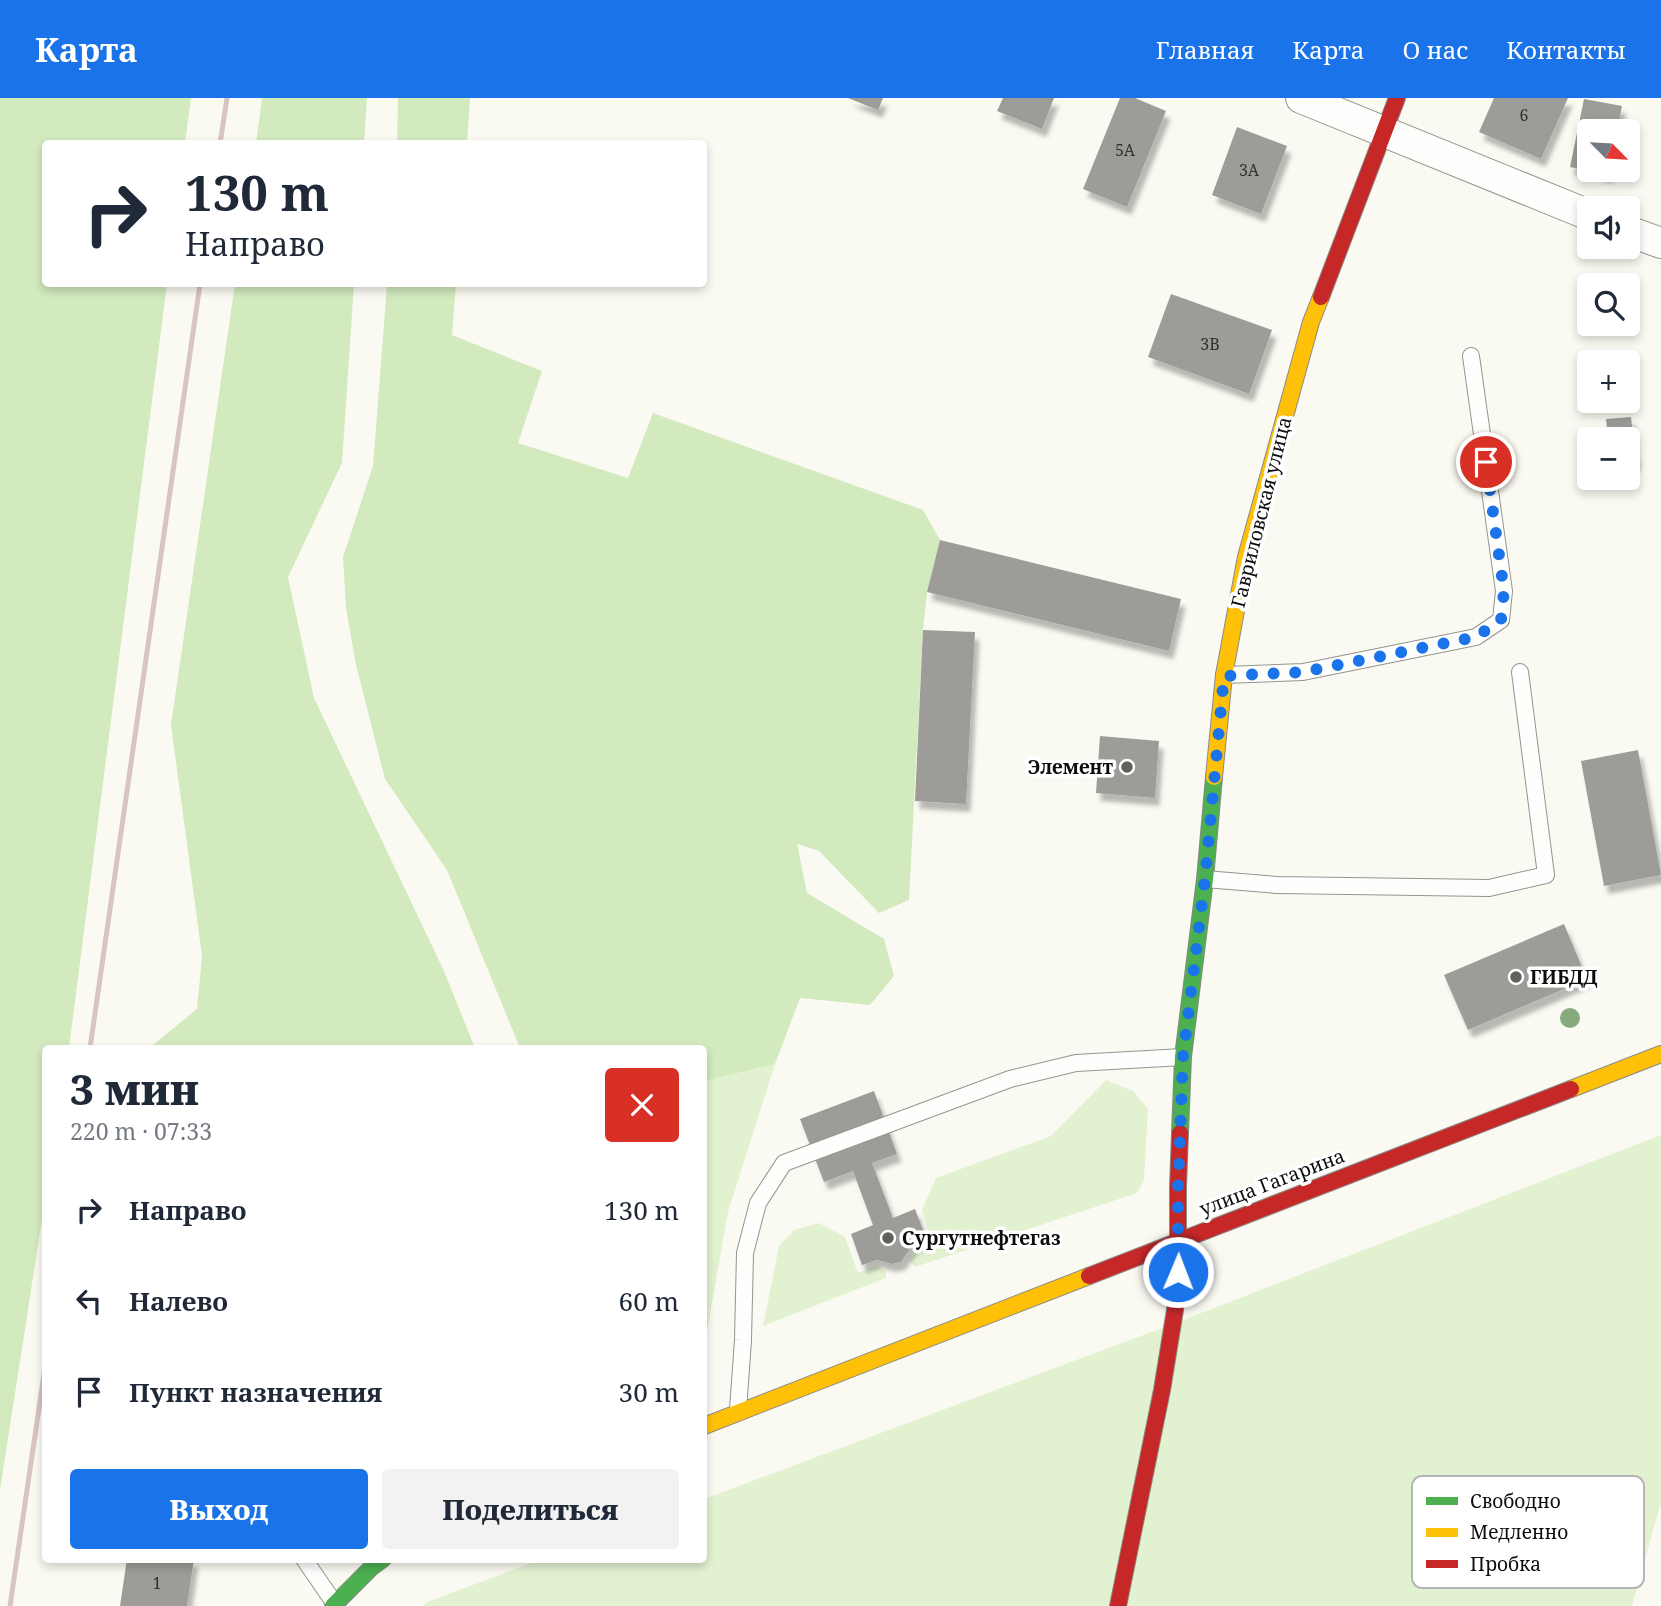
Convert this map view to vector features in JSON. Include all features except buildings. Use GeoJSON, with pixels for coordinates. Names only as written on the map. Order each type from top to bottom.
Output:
{"type":"FeatureCollection","features":[{"type":"Feature","properties":{"kind":"street"},"geometry":{"type":"LineString","coordinates":[[1301,98],[1577,210]]}},
{"type":"Feature","properties":{"kind":"street","name":"Гавриловская улица"},"geometry":{"type":"LineString","coordinates":[[1118,1606],[1175,1310],[1183,1057],[1205,879],[1224,676],[1246,557],[1311,322],[1397,98]]}},
{"type":"Feature","properties":{"kind":"street"},"geometry":{"type":"LineString","coordinates":[[1640,235],[1661,243]]}},
{"type":"Feature","properties":{"kind":"street","name":"улица Гагарина"},"geometry":{"type":"LineString","coordinates":[[707,1425],[1661,1054]]}},
{"type":"Feature","properties":{"kind":"street"},"geometry":{"type":"LineString","coordinates":[[334,1605],[378,1563]]}},
{"type":"Feature","properties":{"kind":"lane"},"geometry":{"type":"LineString","coordinates":[[1224,676],[1303,672],[1476,637],[1501,620],[1504,591],[1471,356]]}},
{"type":"Feature","properties":{"kind":"lane"},"geometry":{"type":"LineString","coordinates":[[1205,879],[1277,885],[1489,888],[1546,876],[1520,672]]}},
{"type":"Feature","properties":{"kind":"lane"},"geometry":{"type":"LineString","coordinates":[[738,1412],[745,1253],[758,1203],[784,1163],[1010,1079],[1076,1063],[1183,1057]]}},
{"type":"Feature","properties":{"kind":"lane"},"geometry":{"type":"LineString","coordinates":[[307,1563],[334,1605]]}},
{"type":"Feature","properties":{"kind":"green space"},"geometry":{"type":"Polygon","coordinates":[[[0,98],[191,98],[185,140],[42,140],[42,287],[167,287],[69,1045],[42,1045],[42,1219],[0,1490],[0,98]]]}},
{"type":"Feature","properties":{"kind":"green space"},"geometry":{"type":"Polygon","coordinates":[[[262,98],[367,98],[364,140],[256,140],[262,98]]]}},
{"type":"Feature","properties":{"kind":"green space"},"geometry":{"type":"Polygon","coordinates":[[[398,98],[470,98],[467,140],[397,140],[398,98]]]}},
{"type":"Feature","properties":{"kind":"green space"},"geometry":{"type":"Polygon","coordinates":[[[235,287],[354,287],[342,463],[288,577],[314,698],[444,971],[474,1045],[153,1045],[197,1009],[202,956],[171,725],[235,287]]]}},
{"type":"Feature","properties":{"kind":"green space"},"geometry":{"type":"Polygon","coordinates":[[[387,287],[456,287],[452,335],[542,371],[518,443],[628,478],[653,413],[923,510],[940,540],[927,592],[923,630],[909,900],[879,913],[819,851],[797,844],[807,893],[884,939],[894,976],[870,1005],[800,998],[775,1064],[707,1080],[707,1045],[519,1045],[447,870],[385,779],[356,665],[346,608],[343,557],[373,466],[387,287]]]}},
{"type":"Feature","properties":{"kind":"green space"},"geometry":{"type":"Polygon","coordinates":[[[775,1064],[728,1212],[707,1332],[707,1080],[775,1064]]]}},
{"type":"Feature","properties":{"kind":"green space"},"geometry":{"type":"Polygon","coordinates":[[[1106,1080],[1133,1091],[1148,1109],[1144,1180],[1137,1193],[915,1267],[910,1261],[917,1250],[932,1244],[922,1210],[936,1178],[1051,1136],[1106,1080]]]}},
{"type":"Feature","properties":{"kind":"green space"},"geometry":{"type":"Polygon","coordinates":[[[1661,1135],[1661,1502],[1644,1563],[1644,1476],[1412,1476],[1412,1588],[1637,1588],[1632,1606],[423,1606],[427,1602],[531,1563],[707,1563],[707,1498],[1157,1330],[1661,1135]]]}},
{"type":"Feature","properties":{"kind":"green space"},"geometry":{"type":"Polygon","coordinates":[[[819,1223],[845,1237],[858,1273],[877,1266],[886,1271],[886,1278],[763,1326],[779,1246],[794,1230],[819,1223]]]}},
{"type":"Feature","properties":{"kind":"railway"},"geometry":{"type":"LineString","coordinates":[[221,140],[227,98]]}},
{"type":"Feature","properties":{"kind":"railway"},"geometry":{"type":"LineString","coordinates":[[90,1045],[200,287]]}},
{"type":"Feature","properties":{"kind":"railway"},"geometry":{"type":"LineString","coordinates":[[10,1606],[42,1387]]}},
{"type":"Feature","properties":{"kind":"traffic: fast"},"geometry":{"type":"LineString","coordinates":[[1180,1133],[1183,1057],[1205,879],[1214,777]]}},
{"type":"Feature","properties":{"kind":"traffic: fast"},"geometry":{"type":"LineString","coordinates":[[333,1606],[378,1563]]}},
{"type":"Feature","properties":{"kind":"traffic: slow"},"geometry":{"type":"LineString","coordinates":[[1214,777],[1224,675],[1246,557],[1311,322],[1321,297]]}},
{"type":"Feature","properties":{"kind":"traffic: slow"},"geometry":{"type":"LineString","coordinates":[[1571,1089],[1661,1054]]}},
{"type":"Feature","properties":{"kind":"traffic: slow"},"geometry":{"type":"LineString","coordinates":[[707,1425],[1089,1276]]}},
{"type":"Feature","properties":{"kind":"traffic: jam"},"geometry":{"type":"LineString","coordinates":[[1321,297],[1397,98]]}},
{"type":"Feature","properties":{"kind":"traffic: jam"},"geometry":{"type":"LineString","coordinates":[[1089,1276],[1571,1089]]}},
{"type":"Feature","properties":{"kind":"traffic: jam"},"geometry":{"type":"LineString","coordinates":[[1118,1606],[1162,1390],[1175,1310],[1180,1133]]}},
{"type":"Feature","properties":{"kind":"place","name":"Элемент"},"geometry":{"type":"Point","coordinates":[1127,767]}},
{"type":"Feature","properties":{"kind":"place","name":"ГИБДД"},"geometry":{"type":"Point","coordinates":[1516,977]}},
{"type":"Feature","properties":{"kind":"place","name":"Сургутнефтегаз"},"geometry":{"type":"Point","coordinates":[888,1238]}},
{"type":"Feature","properties":{"kind":"route"},"geometry":{"type":"LineString","coordinates":[[1178,1272],[1183,1057],[1205,879],[1224,676],[1303,672],[1476,637],[1501,620],[1504,591],[1486,462]]}}]}
